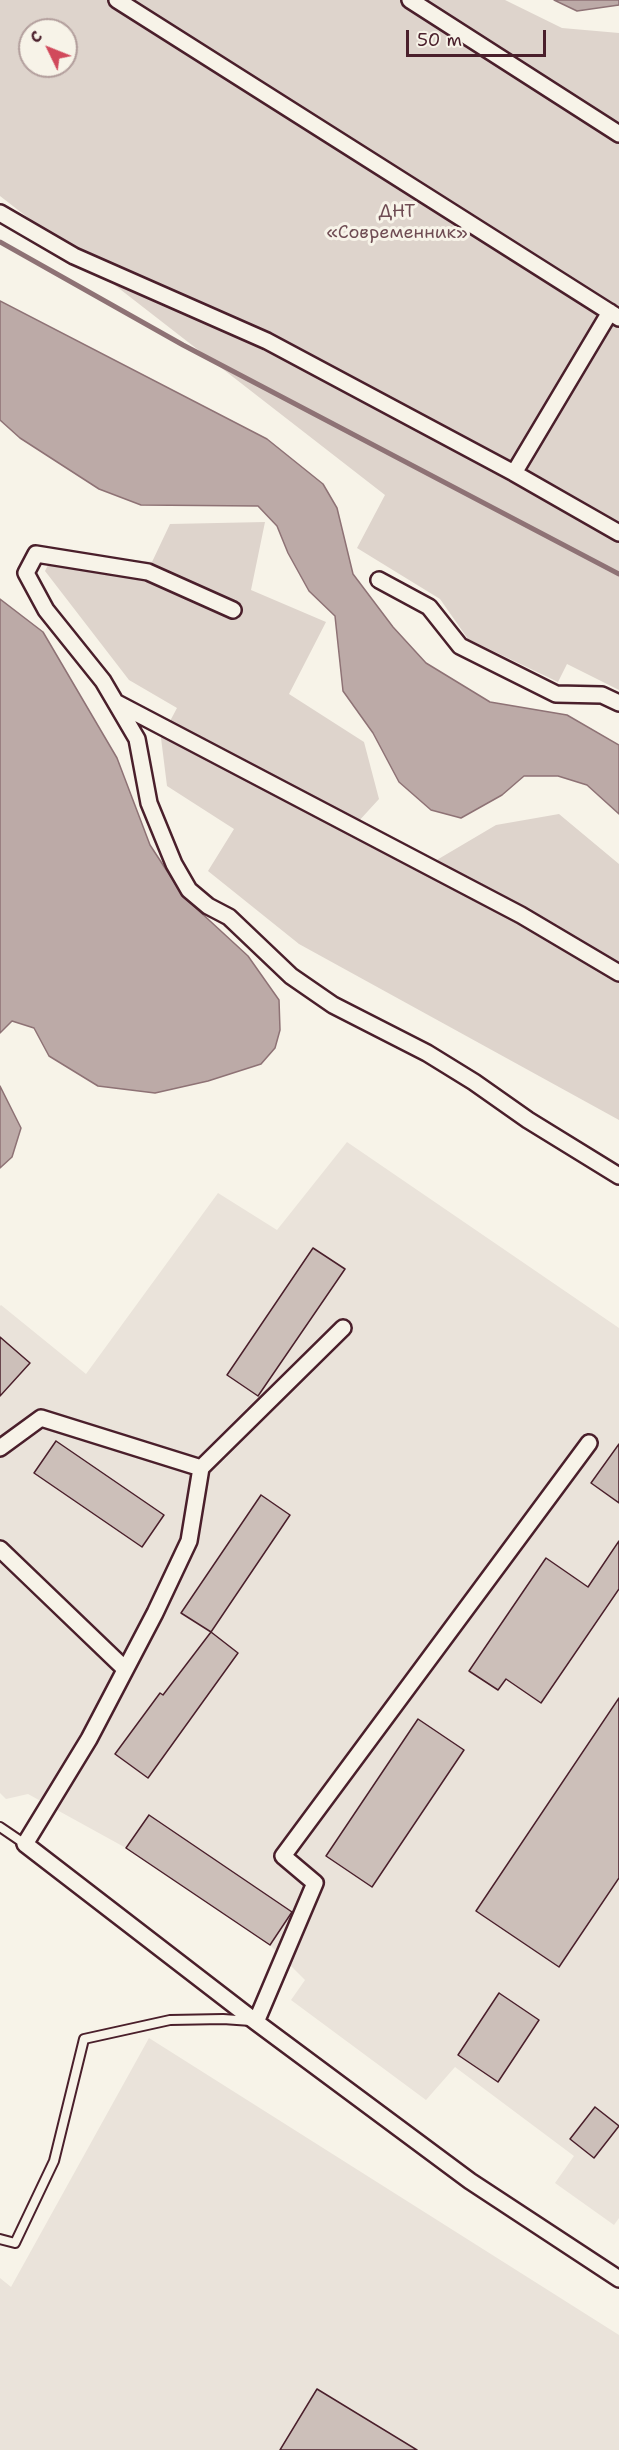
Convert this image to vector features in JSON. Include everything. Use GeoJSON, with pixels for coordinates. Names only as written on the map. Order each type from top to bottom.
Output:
{"type":"FeatureCollection","features":[{"type":"Feature","properties":{"kind":"street"},"geometry":{"type":"LineString","coordinates":[[117,0],[615,315],[514,472]]}},
{"type":"Feature","properties":{"kind":"street"},"geometry":{"type":"LineString","coordinates":[[410,0],[619,134]]}},
{"type":"Feature","properties":{"kind":"street"},"geometry":{"type":"LineString","coordinates":[[0,213],[74,256],[267,341],[514,472],[619,533]]}},
{"type":"Feature","properties":{"kind":"street"},"geometry":{"type":"LineString","coordinates":[[233,610],[148,572],[36,554],[26,573],[46,610],[103,681],[137,739],[149,803],[174,864],[189,890],[208,906],[229,917],[291,976],[333,1005],[436,1059],[474,1082],[528,1120],[619,1176]]}},
{"type":"Feature","properties":{"kind":"street"},"geometry":{"type":"LineString","coordinates":[[379,580],[429,607],[460,646],[556,694],[602,695],[619,703]]}},
{"type":"Feature","properties":{"kind":"street"},"geometry":{"type":"LineString","coordinates":[[116,702],[521,915],[619,973]]}},
{"type":"Feature","properties":{"kind":"street"},"geometry":{"type":"LineString","coordinates":[[343,1328],[201,1468],[189,1541],[89,1739],[25,1844],[256,2022],[470,2181],[619,2279]]}},
{"type":"Feature","properties":{"kind":"street"},"geometry":{"type":"LineString","coordinates":[[0,1448],[40,1418],[201,1468]]}},
{"type":"Feature","properties":{"kind":"street"},"geometry":{"type":"LineString","coordinates":[[256,2022],[315,1883],[283,1856],[589,1443]]}},
{"type":"Feature","properties":{"kind":"street"},"geometry":{"type":"LineString","coordinates":[[0,1549],[125,1669]]}},
{"type":"Feature","properties":{"kind":"lane"},"geometry":{"type":"LineString","coordinates":[[0,1827],[25,1844]]}},
{"type":"Feature","properties":{"kind":"lane"},"geometry":{"type":"LineString","coordinates":[[0,2239],[15,2243],[54,2161],[84,2039],[170,2020],[223,2019],[256,2022]]}},
{"type":"Feature","properties":{"kind":"shaded area"},"geometry":{"type":"Polygon","coordinates":[[[554,0],[619,0],[619,5],[577,11],[554,0]]]}},
{"type":"Feature","properties":{"kind":"shaded area"},"geometry":{"type":"Polygon","coordinates":[[[0,301],[267,439],[323,484],[337,508],[353,574],[393,627],[426,663],[490,702],[567,715],[619,745],[619,814],[587,785],[558,776],[524,776],[502,795],[461,818],[431,810],[399,782],[373,733],[343,691],[335,616],[309,591],[288,553],[277,526],[258,506],[141,505],[99,489],[20,438],[0,420],[0,301]]]}},
{"type":"Feature","properties":{"kind":"shaded area"},"geometry":{"type":"Polygon","coordinates":[[[0,599],[43,632],[117,758],[150,845],[184,897],[248,956],[279,1000],[280,1030],[275,1048],[261,1064],[208,1081],[155,1093],[98,1086],[49,1056],[34,1028],[12,1021],[0,1033],[0,599]]]}},
{"type":"Feature","properties":{"kind":"shaded area"},"geometry":{"type":"Polygon","coordinates":[[[0,1086],[21,1128],[12,1157],[0,1168],[0,1086]]]}},
{"type":"Feature","properties":{"kind":"shaded area"},"geometry":{"type":"Polygon","coordinates":[[[347,1142],[619,1328],[619,2218],[614,2225],[555,2183],[574,2156],[455,2067],[426,2100],[291,2000],[305,1980],[270,1945],[126,1848],[28,1794],[6,1799],[0,1793],[0,1306],[86,1374],[218,1193],[277,1230],[347,1142]]]}},
{"type":"Feature","properties":{"kind":"shaded area"},"geometry":{"type":"Polygon","coordinates":[[[149,2038],[619,2335],[619,2450],[0,2450],[0,2278],[11,2287],[149,2038]]]}},
{"type":"Feature","properties":{"kind":"green space","name":"ДНТ «Современник»"},"geometry":{"type":"Polygon","coordinates":[[[0,0],[505,0],[562,28],[619,33],[619,690],[567,664],[558,682],[468,639],[440,599],[357,548],[385,495],[0,196],[0,0]]]}},
{"type":"Feature","properties":{"kind":"green space"},"geometry":{"type":"Polygon","coordinates":[[[265,522],[251,590],[326,622],[289,694],[364,742],[379,799],[357,823],[430,864],[496,825],[559,814],[619,864],[619,1120],[299,944],[208,871],[234,829],[167,786],[161,738],[177,708],[129,680],[45,571],[55,551],[152,562],[170,524],[265,522]]]}},
{"type":"Feature","properties":{"kind":"building"},"geometry":{"type":"Polygon","coordinates":[[[313,1248],[345,1269],[258,1396],[227,1375],[313,1248]]]}},
{"type":"Feature","properties":{"kind":"building"},"geometry":{"type":"Polygon","coordinates":[[[0,1337],[30,1363],[0,1396],[0,1337]]]}},
{"type":"Feature","properties":{"kind":"building"},"geometry":{"type":"Polygon","coordinates":[[[56,1441],[164,1515],[142,1547],[34,1473],[56,1441]]]}},
{"type":"Feature","properties":{"kind":"building"},"geometry":{"type":"Polygon","coordinates":[[[619,1444],[619,1503],[591,1483],[619,1444]]]}},
{"type":"Feature","properties":{"kind":"building"},"geometry":{"type":"Polygon","coordinates":[[[261,1495],[290,1515],[211,1632],[181,1613],[261,1495]]]}},
{"type":"Feature","properties":{"kind":"building"},"geometry":{"type":"Polygon","coordinates":[[[619,1541],[619,1589],[541,1703],[506,1679],[498,1690],[469,1671],[546,1558],[588,1587],[619,1541]]]}},
{"type":"Feature","properties":{"kind":"building"},"geometry":{"type":"Polygon","coordinates":[[[211,1632],[238,1653],[148,1778],[115,1754],[160,1693],[163,1695],[211,1632]]]}},
{"type":"Feature","properties":{"kind":"building"},"geometry":{"type":"Polygon","coordinates":[[[619,1698],[619,1878],[559,1967],[476,1911],[619,1698]]]}},
{"type":"Feature","properties":{"kind":"building"},"geometry":{"type":"Polygon","coordinates":[[[418,1719],[464,1750],[372,1887],[326,1856],[418,1719]]]}},
{"type":"Feature","properties":{"kind":"building"},"geometry":{"type":"Polygon","coordinates":[[[149,1815],[292,1912],[270,1945],[126,1848],[149,1815]]]}},
{"type":"Feature","properties":{"kind":"building"},"geometry":{"type":"Polygon","coordinates":[[[499,1993],[539,2020],[498,2082],[458,2055],[499,1993]]]}},
{"type":"Feature","properties":{"kind":"building"},"geometry":{"type":"Polygon","coordinates":[[[595,2107],[619,2126],[594,2158],[570,2139],[595,2107]]]}},
{"type":"Feature","properties":{"kind":"building"},"geometry":{"type":"Polygon","coordinates":[[[317,2389],[417,2450],[280,2450],[317,2389]]]}},
{"type":"Feature","properties":{"kind":"waterway"},"geometry":{"type":"LineString","coordinates":[[0,242],[183,345],[619,574]]}}]}
